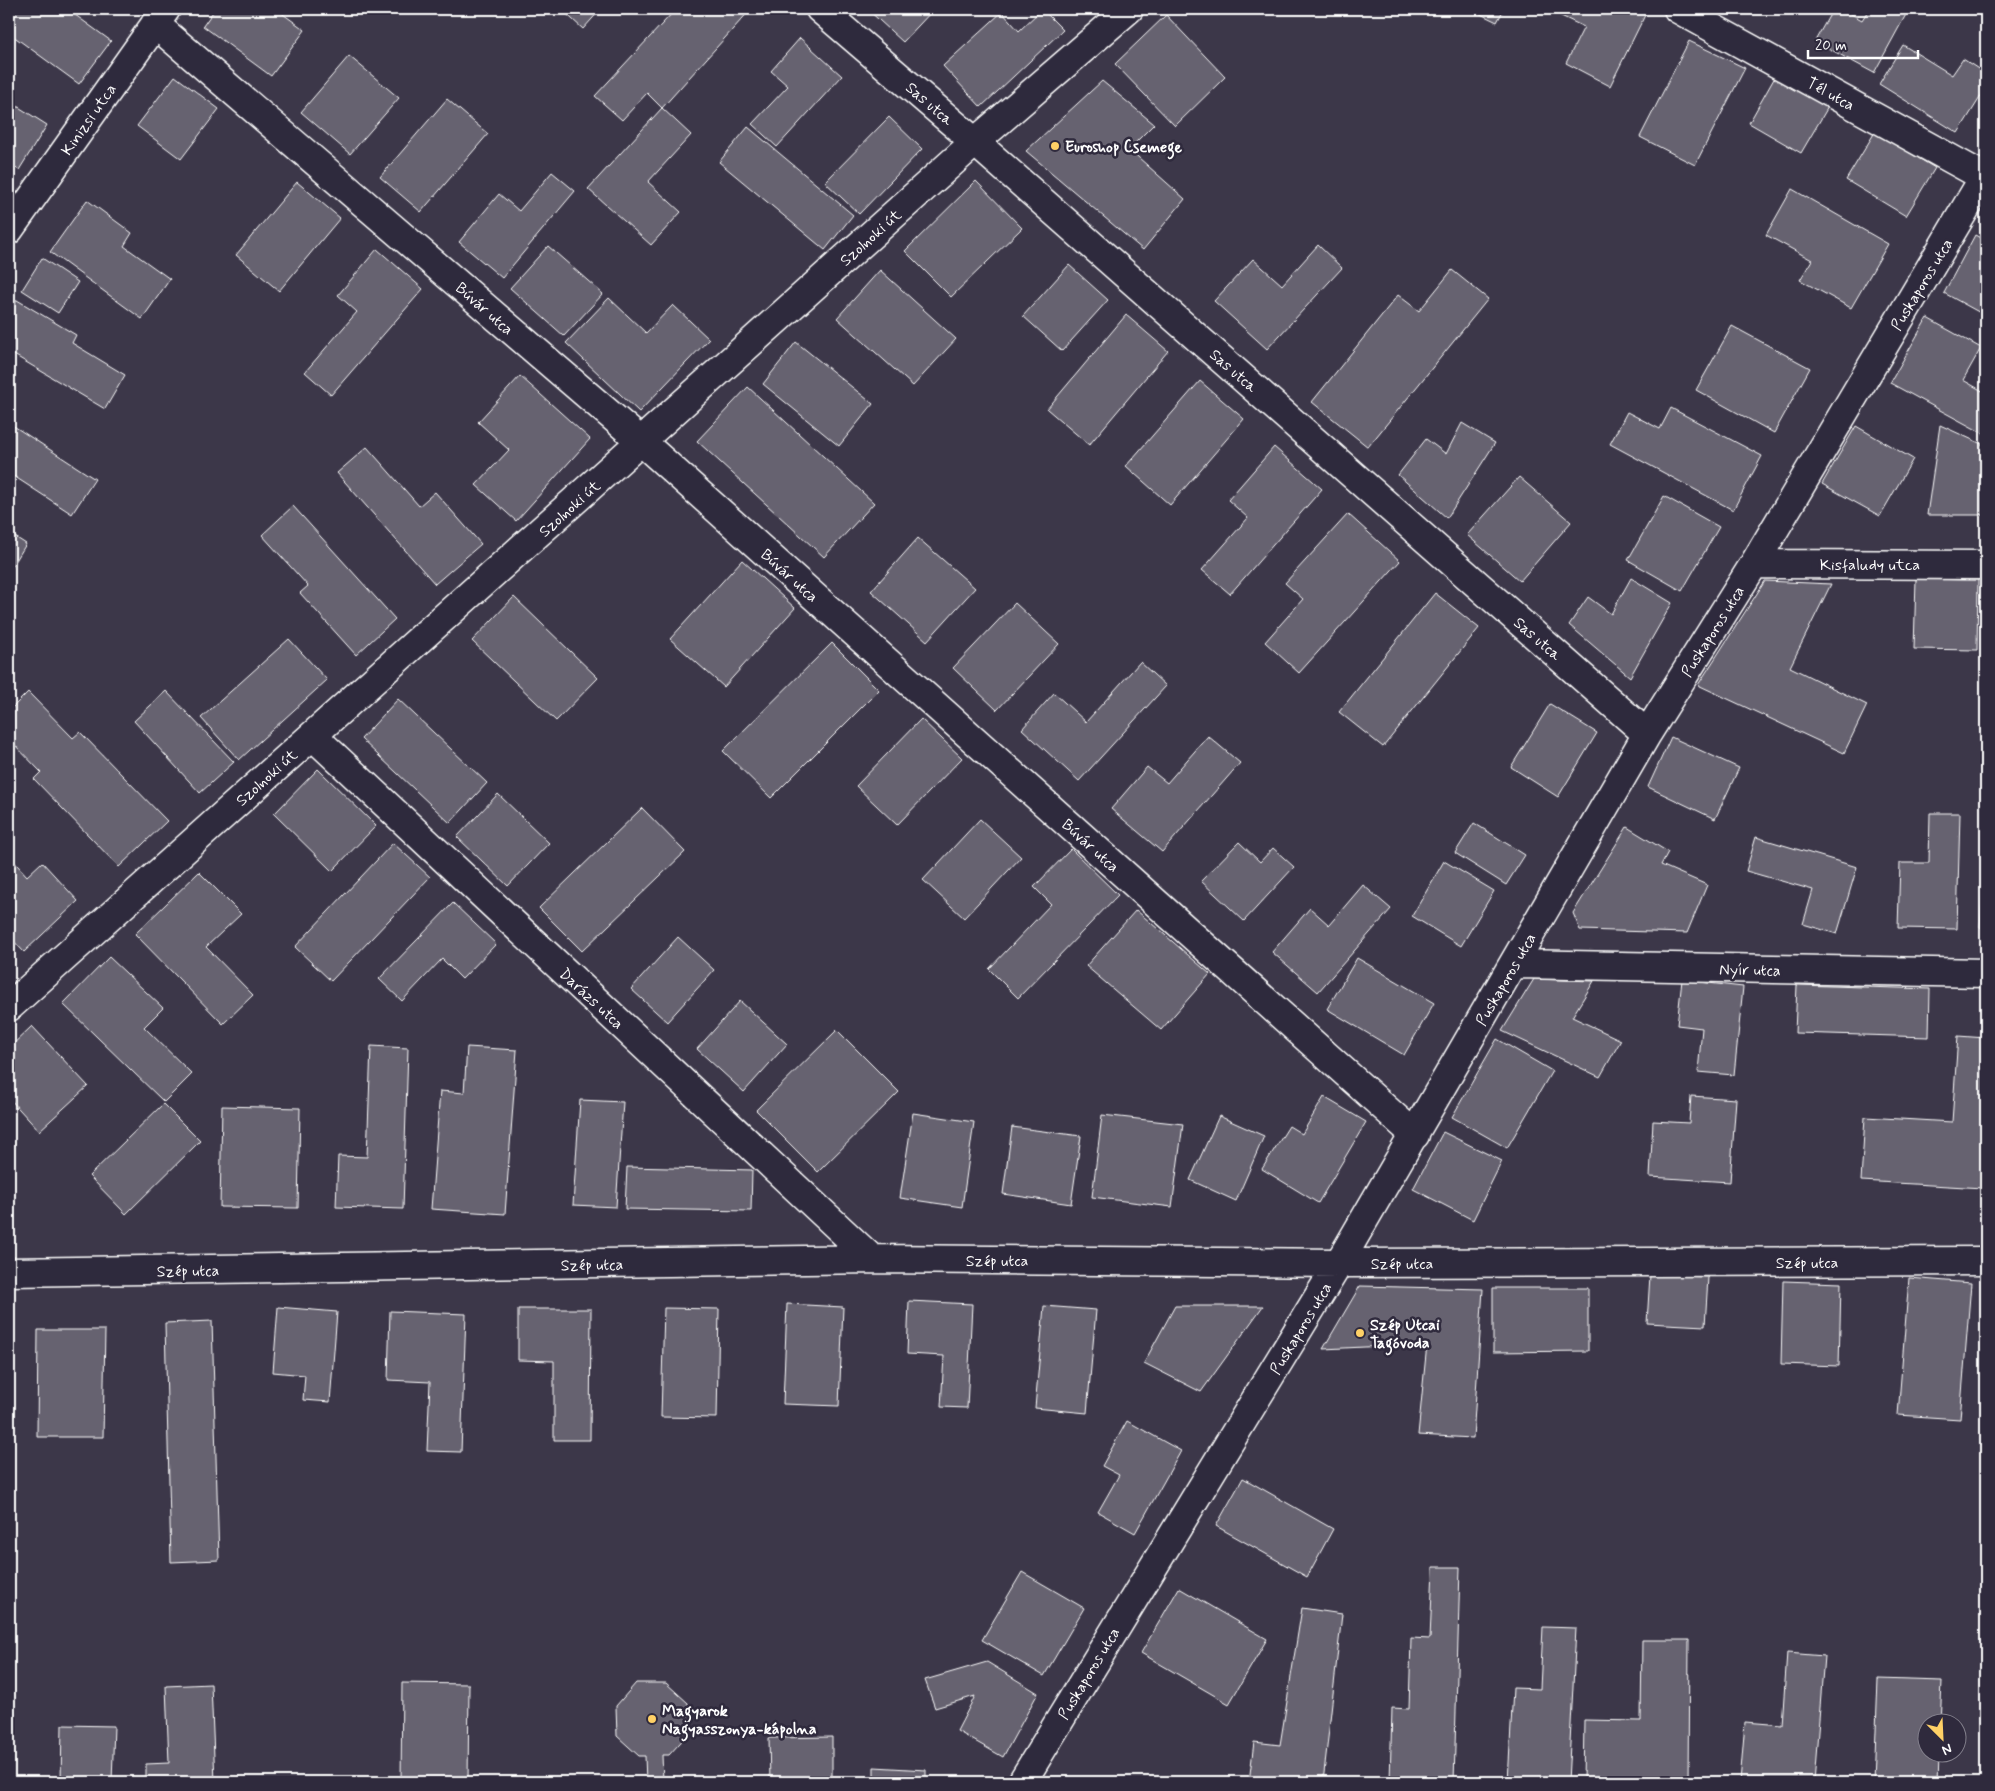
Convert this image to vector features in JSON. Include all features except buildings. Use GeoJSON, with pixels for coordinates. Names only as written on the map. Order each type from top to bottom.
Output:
{"type":"FeatureCollection","features":[{"type":"Feature","properties":{"kind":"street","name":"Sas utca"},"geometry":{"type":"LineString","coordinates":[[820,9],[975,142],[1647,734]]}},
{"type":"Feature","properties":{"kind":"street","name":"Szolnoki út"},"geometry":{"type":"LineString","coordinates":[[9,1007],[975,142],[1129,9]]}},
{"type":"Feature","properties":{"kind":"street","name":"Tél utca"},"geometry":{"type":"LineString","coordinates":[[1678,9],[1985,176]]}},
{"type":"Feature","properties":{"kind":"street","name":"Kinizsi utca"},"geometry":{"type":"LineString","coordinates":[[9,230],[161,16]]}},
{"type":"Feature","properties":{"kind":"street","name":"Búvár utca"},"geometry":{"type":"LineString","coordinates":[[161,16],[642,442],[1415,1135]]}},
{"type":"Feature","properties":{"kind":"street","name":"Puskaporos utca"},"geometry":{"type":"LineString","coordinates":[[1022,1782],[1339,1263],[1647,734],[1754,564],[1985,176]]}},
{"type":"Feature","properties":{"kind":"street","name":"Kisfaludy utca"},"geometry":{"type":"LineString","coordinates":[[1754,564],[1986,565]]}},
{"type":"Feature","properties":{"kind":"street","name":"Darázs utca"},"geometry":{"type":"LineString","coordinates":[[313,736],[872,1260]]}},
{"type":"Feature","properties":{"kind":"street","name":"Nyír utca"},"geometry":{"type":"LineString","coordinates":[[1514,964],[1986,973]]}},
{"type":"Feature","properties":{"kind":"street","name":"Szép utca"},"geometry":{"type":"LineString","coordinates":[[9,1272],[872,1260],[1339,1263],[1986,1261]]}},
{"type":"Feature","properties":{"kind":"place","name":"Euroshop Csemege"},"geometry":{"type":"Point","coordinates":[1055,146]}},
{"type":"Feature","properties":{"kind":"place","name":"Szép Utcai Tagóvoda"},"geometry":{"type":"Point","coordinates":[1360,1333]}},
{"type":"Feature","properties":{"kind":"place","name":"Magyarok Nagyasszonya-kápolna"},"geometry":{"type":"Point","coordinates":[652,1719]}}]}
